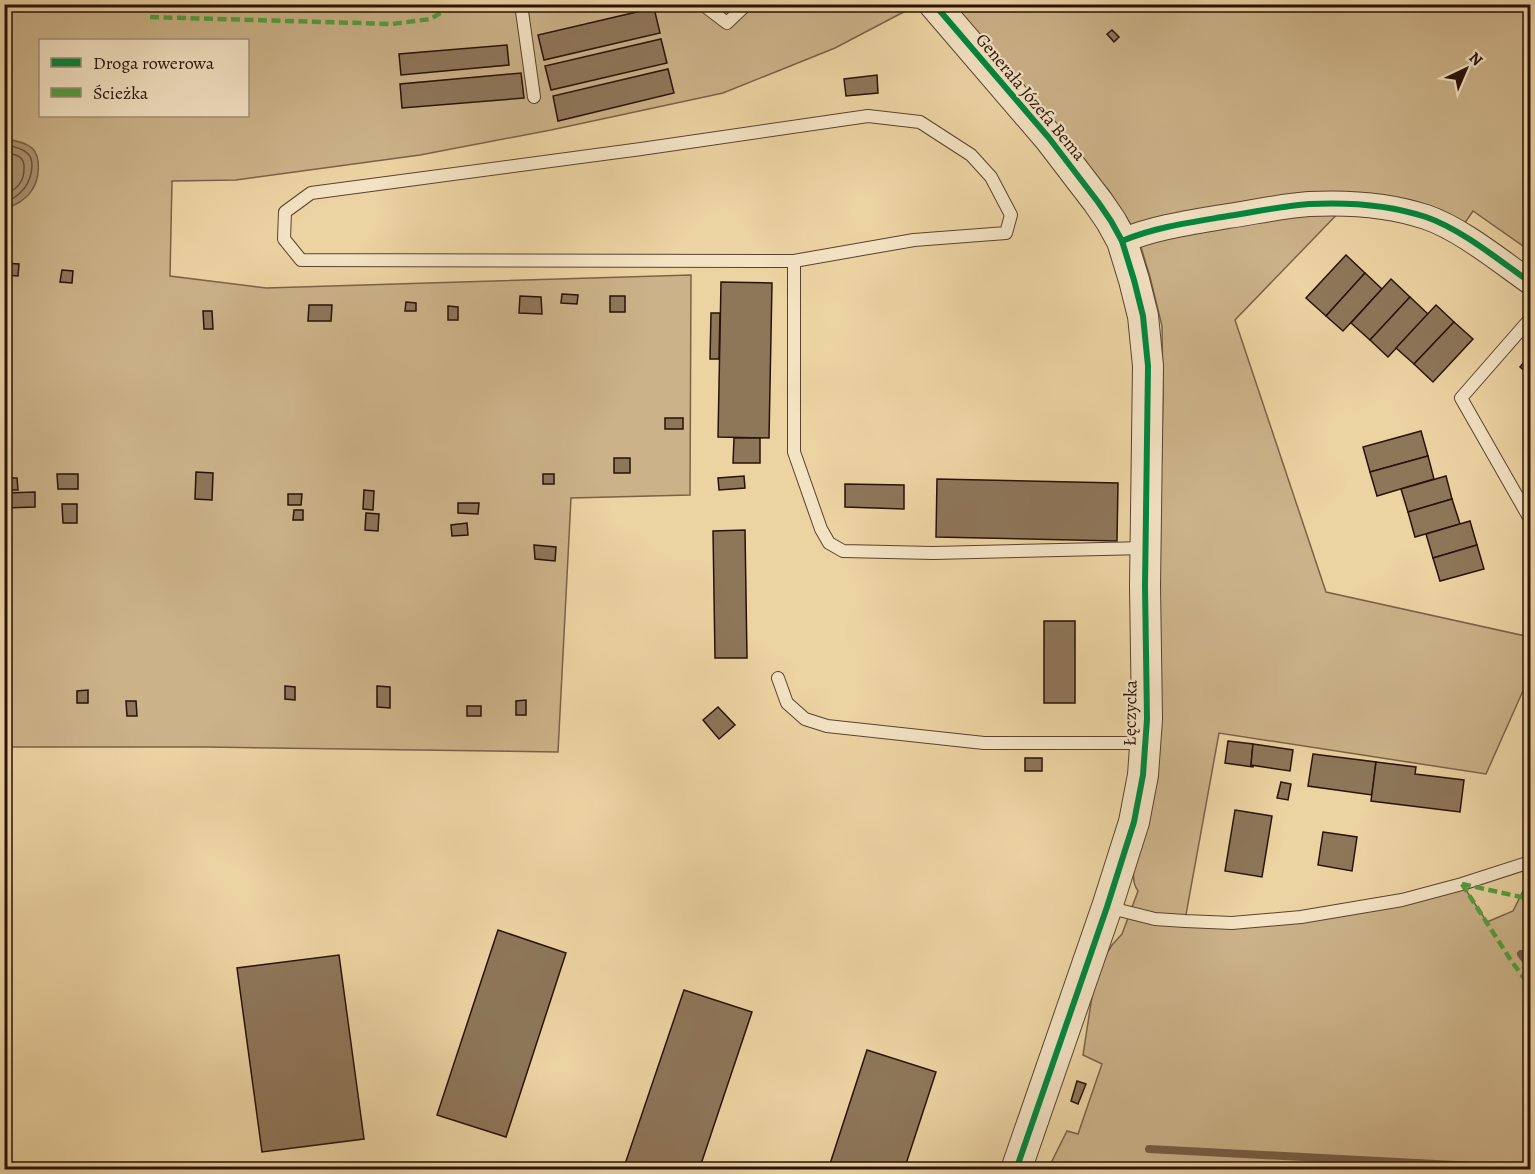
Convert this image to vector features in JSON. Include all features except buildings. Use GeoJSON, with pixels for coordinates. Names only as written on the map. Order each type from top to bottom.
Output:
{"type":"FeatureCollection","features":[{"type":"Feature","properties":{"kind":"street","name":"Generała Józefa Bema"},"geometry":{"type":"LineString","coordinates":[[933,4],[1056,147],[1098,201],[1122,241]]}},
{"type":"Feature","properties":{"kind":"street"},"geometry":{"type":"LineString","coordinates":[[1122,241],[1137,234],[1195,221],[1308,204],[1367,205],[1408,212],[1442,224],[1458,232],[1530,282]]}},
{"type":"Feature","properties":{"kind":"street","name":"Łęczycka"},"geometry":{"type":"LineString","coordinates":[[1016,1170],[1107,907],[1134,822],[1143,774],[1147,719],[1148,366],[1143,316],[1122,241]]}},
{"type":"Feature","properties":{"kind":"lane"},"geometry":{"type":"LineString","coordinates":[[521,4],[534,98]]}},
{"type":"Feature","properties":{"kind":"lane"},"geometry":{"type":"LineString","coordinates":[[702,4],[728,23],[747,4]]}},
{"type":"Feature","properties":{"kind":"lane"},"geometry":{"type":"LineString","coordinates":[[868,116],[920,122],[971,155],[991,177],[1011,215],[1006,233],[914,240],[794,261],[301,260],[284,239],[285,212],[311,193],[629,151],[868,116]]}},
{"type":"Feature","properties":{"kind":"lane"},"geometry":{"type":"LineString","coordinates":[[794,261],[794,452],[820,529],[829,543],[843,551],[933,553],[1146,548]]}},
{"type":"Feature","properties":{"kind":"lane"},"geometry":{"type":"LineString","coordinates":[[1530,319],[1461,398],[1530,519]]}},
{"type":"Feature","properties":{"kind":"lane"},"geometry":{"type":"LineString","coordinates":[[778,678],[787,703],[805,718],[827,726],[984,742],[1145,743]]}},
{"type":"Feature","properties":{"kind":"lane"},"geometry":{"type":"LineString","coordinates":[[1107,907],[1155,919],[1232,923],[1302,917],[1402,900],[1530,862]]}},
{"type":"Feature","properties":{"kind":"shaded area"},"geometry":{"type":"Polygon","coordinates":[[[140,4],[917,5],[835,48],[723,93],[420,155],[236,180],[172,181],[170,276],[266,288],[691,275],[690,495],[571,498],[558,752],[206,747],[5,747],[4,5],[139,8],[140,4]]]}},
{"type":"Feature","properties":{"kind":"shaded area"},"geometry":{"type":"Polygon","coordinates":[[[945,5],[1530,5],[1530,251],[1473,211],[1458,233],[1347,204],[1235,320],[1326,592],[1530,637],[1530,675],[1486,774],[1219,733],[1185,920],[1232,923],[1462,884],[1487,922],[1513,911],[1527,883],[1530,884],[1530,1169],[1048,1169],[1067,1131],[1078,1134],[1102,1064],[1083,1055],[1093,990],[1107,953],[1122,934],[1138,891],[1134,872],[1143,840],[1158,595],[1163,396],[1162,326],[1137,234],[1109,191],[945,5]]]}},
{"type":"Feature","properties":{"kind":"water"},"geometry":{"type":"Polygon","coordinates":[[[5,139],[32,148],[37,157],[38,169],[30,193],[20,202],[5,209],[5,139]]]}},
{"type":"Feature","properties":{"kind":"waterway"},"geometry":{"type":"LineString","coordinates":[[1521,954],[1530,966]]}},
{"type":"Feature","properties":{"kind":"waterway"},"geometry":{"type":"LineString","coordinates":[[1149,1149],[1530,1169]]}},
{"type":"Feature","properties":{"kind":"marked path"},"geometry":{"type":"LineString","coordinates":[[150,17],[392,24],[430,19],[457,4]]}},
{"type":"Feature","properties":{"kind":"marked path"},"geometry":{"type":"LineString","coordinates":[[1462,884],[1530,986]]}},
{"type":"Feature","properties":{"kind":"marked path"},"geometry":{"type":"LineString","coordinates":[[1462,884],[1530,899]]}},
{"type":"Feature","properties":{"kind":"cycle path"},"geometry":{"type":"LineString","coordinates":[[934,4],[1049,138],[1111,221],[1122,241],[1134,280],[1143,316],[1148,366],[1145,586],[1147,719],[1143,775],[1134,822],[1107,907],[1016,1170]]}},
{"type":"Feature","properties":{"kind":"cycle path"},"geometry":{"type":"LineString","coordinates":[[1122,241],[1174,225],[1299,205],[1324,203],[1369,205],[1412,213],[1439,222],[1480,246],[1530,282]]}}]}
